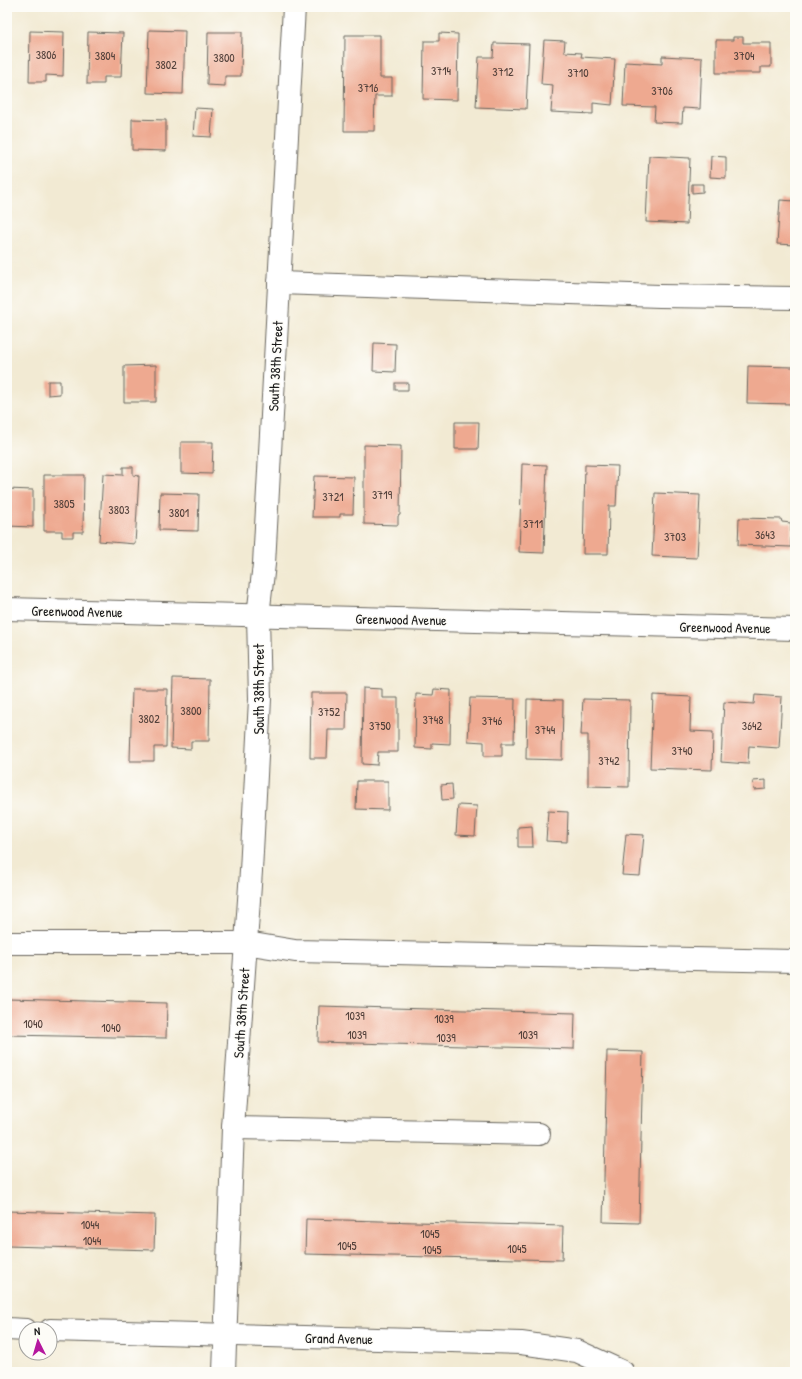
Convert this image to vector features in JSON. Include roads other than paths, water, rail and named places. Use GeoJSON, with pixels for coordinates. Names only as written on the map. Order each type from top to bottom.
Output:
{"type":"FeatureCollection","features":[{"type":"Feature","properties":{"kind":"street","name":"South 38th Street"},"geometry":{"type":"LineString","coordinates":[[224,1372],[233,1128],[246,944],[260,698],[258,616],[264,564],[294,7]]}},
{"type":"Feature","properties":{"kind":"street"},"geometry":{"type":"LineString","coordinates":[[279,283],[660,296],[795,298]]}},
{"type":"Feature","properties":{"kind":"street","name":"Greenwood Avenue"},"geometry":{"type":"LineString","coordinates":[[7,609],[795,629]]}},
{"type":"Feature","properties":{"kind":"street"},"geometry":{"type":"LineString","coordinates":[[7,942],[246,944],[295,951],[795,961]]}},
{"type":"Feature","properties":{"kind":"street"},"geometry":{"type":"LineString","coordinates":[[233,1128],[539,1134]]}},
{"type":"Feature","properties":{"kind":"street"},"geometry":{"type":"LineString","coordinates":[[7,1329],[18,1330]]}},
{"type":"Feature","properties":{"kind":"street","name":"Grand Avenue"},"geometry":{"type":"LineString","coordinates":[[58,1330],[521,1343],[577,1351],[623,1372]]}}]}
